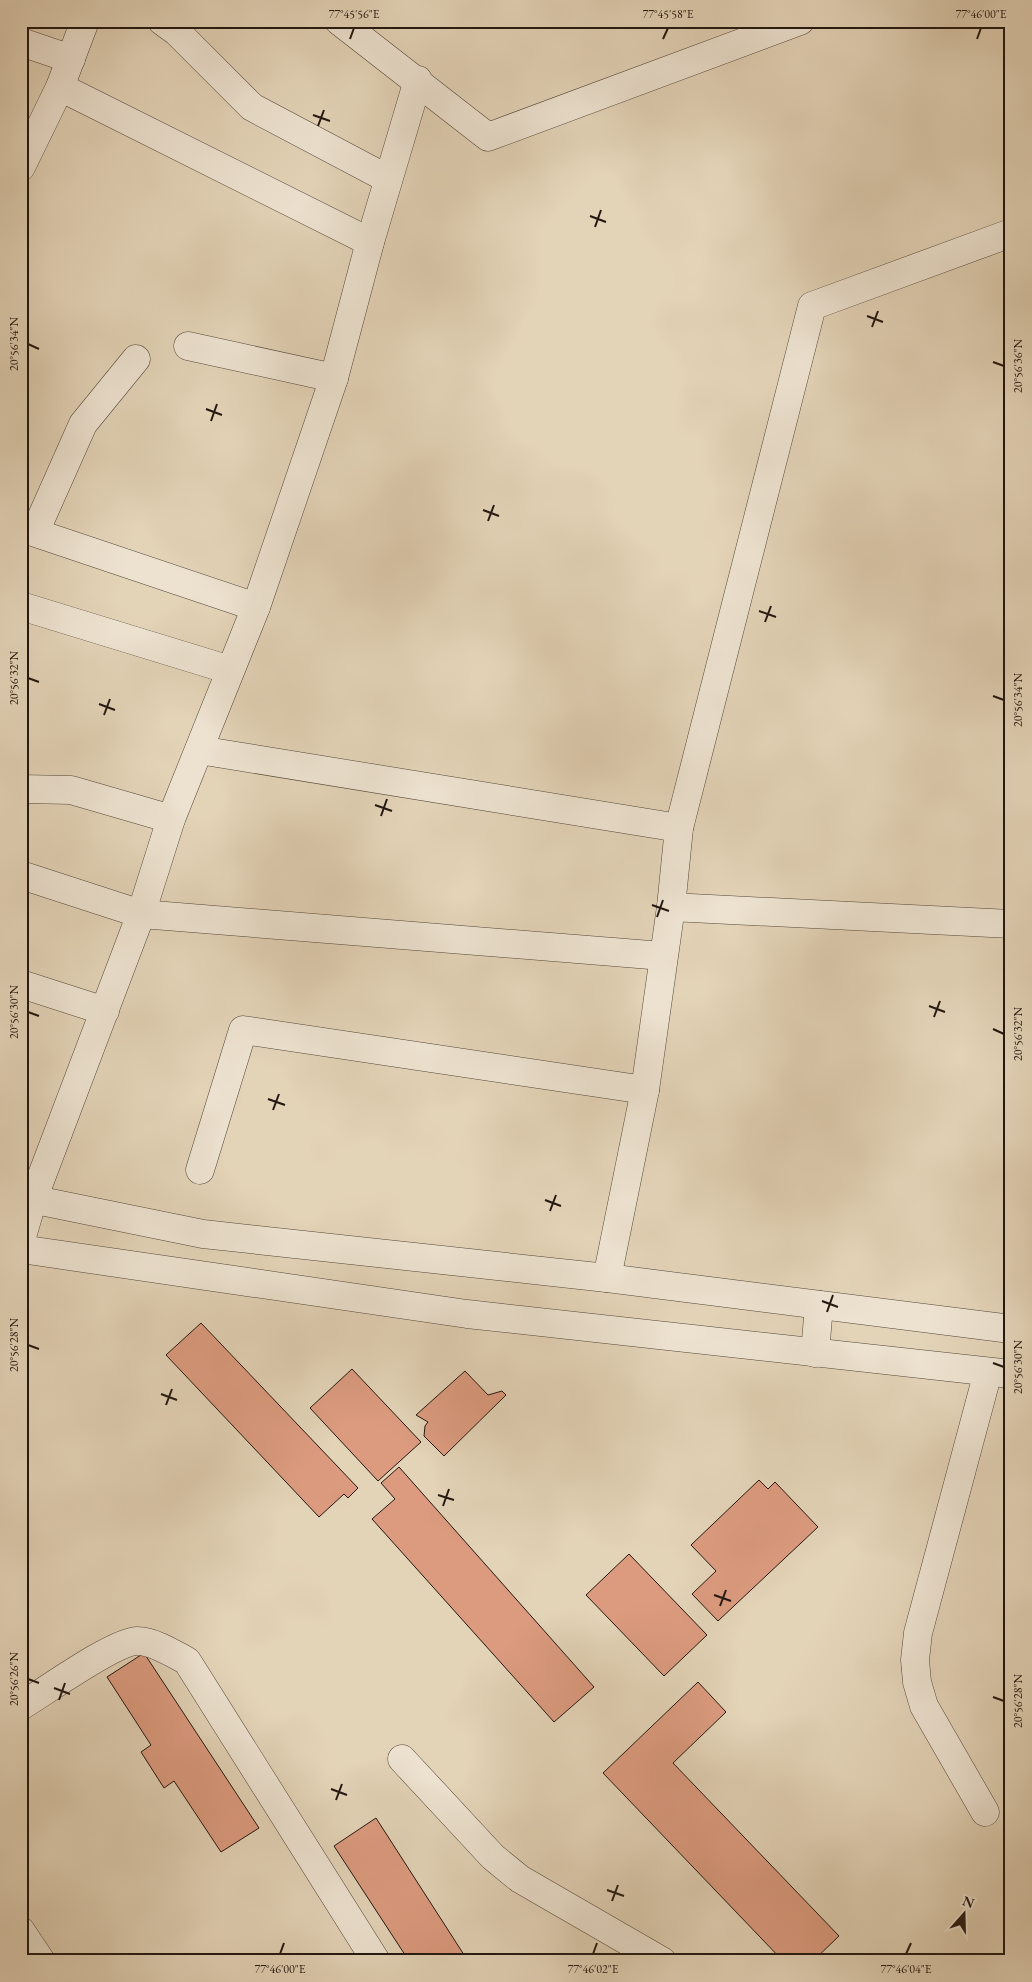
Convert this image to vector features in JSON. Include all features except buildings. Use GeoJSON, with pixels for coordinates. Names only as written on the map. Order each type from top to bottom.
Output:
{"type":"FeatureCollection","features":[{"type":"Feature","properties":{"kind":"street"},"geometry":{"type":"LineString","coordinates":[[21,167],[60,87],[85,21]]}},
{"type":"Feature","properties":{"kind":"street"},"geometry":{"type":"LineString","coordinates":[[162,21],[177,32],[252,106],[388,179]]}},
{"type":"Feature","properties":{"kind":"street"},"geometry":{"type":"LineString","coordinates":[[339,21],[418,80],[488,137],[800,21]]}},
{"type":"Feature","properties":{"kind":"street"},"geometry":{"type":"LineString","coordinates":[[21,42],[71,59]]}},
{"type":"Feature","properties":{"kind":"street"},"geometry":{"type":"LineString","coordinates":[[21,1240],[27,1198],[105,1012],[171,819],[256,607],[334,378],[370,242],[418,80]]}},
{"type":"Feature","properties":{"kind":"street"},"geometry":{"type":"LineString","coordinates":[[60,87],[370,242]]}},
{"type":"Feature","properties":{"kind":"street"},"geometry":{"type":"LineString","coordinates":[[607,1278],[645,1090],[679,828],[812,306],[1011,233]]}},
{"type":"Feature","properties":{"kind":"street"},"geometry":{"type":"LineString","coordinates":[[188,346],[334,378]]}},
{"type":"Feature","properties":{"kind":"street"},"geometry":{"type":"LineString","coordinates":[[136,358],[82,424],[28,530],[256,607]]}},
{"type":"Feature","properties":{"kind":"street"},"geometry":{"type":"LineString","coordinates":[[21,606],[230,670]]}},
{"type":"Feature","properties":{"kind":"street"},"geometry":{"type":"LineString","coordinates":[[199,750],[679,828]]}},
{"type":"Feature","properties":{"kind":"street"},"geometry":{"type":"LineString","coordinates":[[21,788],[72,790],[171,819]]}},
{"type":"Feature","properties":{"kind":"street"},"geometry":{"type":"LineString","coordinates":[[21,875],[140,914],[663,956]]}},
{"type":"Feature","properties":{"kind":"street"},"geometry":{"type":"LineString","coordinates":[[670,907],[1011,924]]}},
{"type":"Feature","properties":{"kind":"street"},"geometry":{"type":"LineString","coordinates":[[21,984],[105,1012]]}},
{"type":"Feature","properties":{"kind":"street"},"geometry":{"type":"LineString","coordinates":[[200,1170],[244,1030],[645,1090]]}},
{"type":"Feature","properties":{"kind":"street"},"geometry":{"type":"LineString","coordinates":[[27,1198],[203,1234],[607,1278],[1011,1329]]}},
{"type":"Feature","properties":{"kind":"street"},"geometry":{"type":"LineString","coordinates":[[21,1249],[467,1314],[1000,1373],[918,1633],[915,1660],[917,1682],[924,1706],[985,1812]]}},
{"type":"Feature","properties":{"kind":"street"},"geometry":{"type":"LineString","coordinates":[[815,1353],[819,1305]]}},
{"type":"Feature","properties":{"kind":"street"},"geometry":{"type":"LineString","coordinates":[[21,1706],[110,1650],[138,1640],[159,1646],[188,1661],[376,1961]]}},
{"type":"Feature","properties":{"kind":"street"},"geometry":{"type":"LineString","coordinates":[[402,1759],[492,1857],[520,1879],[662,1961]]}},
{"type":"Feature","properties":{"kind":"street"},"geometry":{"type":"LineString","coordinates":[[21,1931],[41,1961]]}}]}
